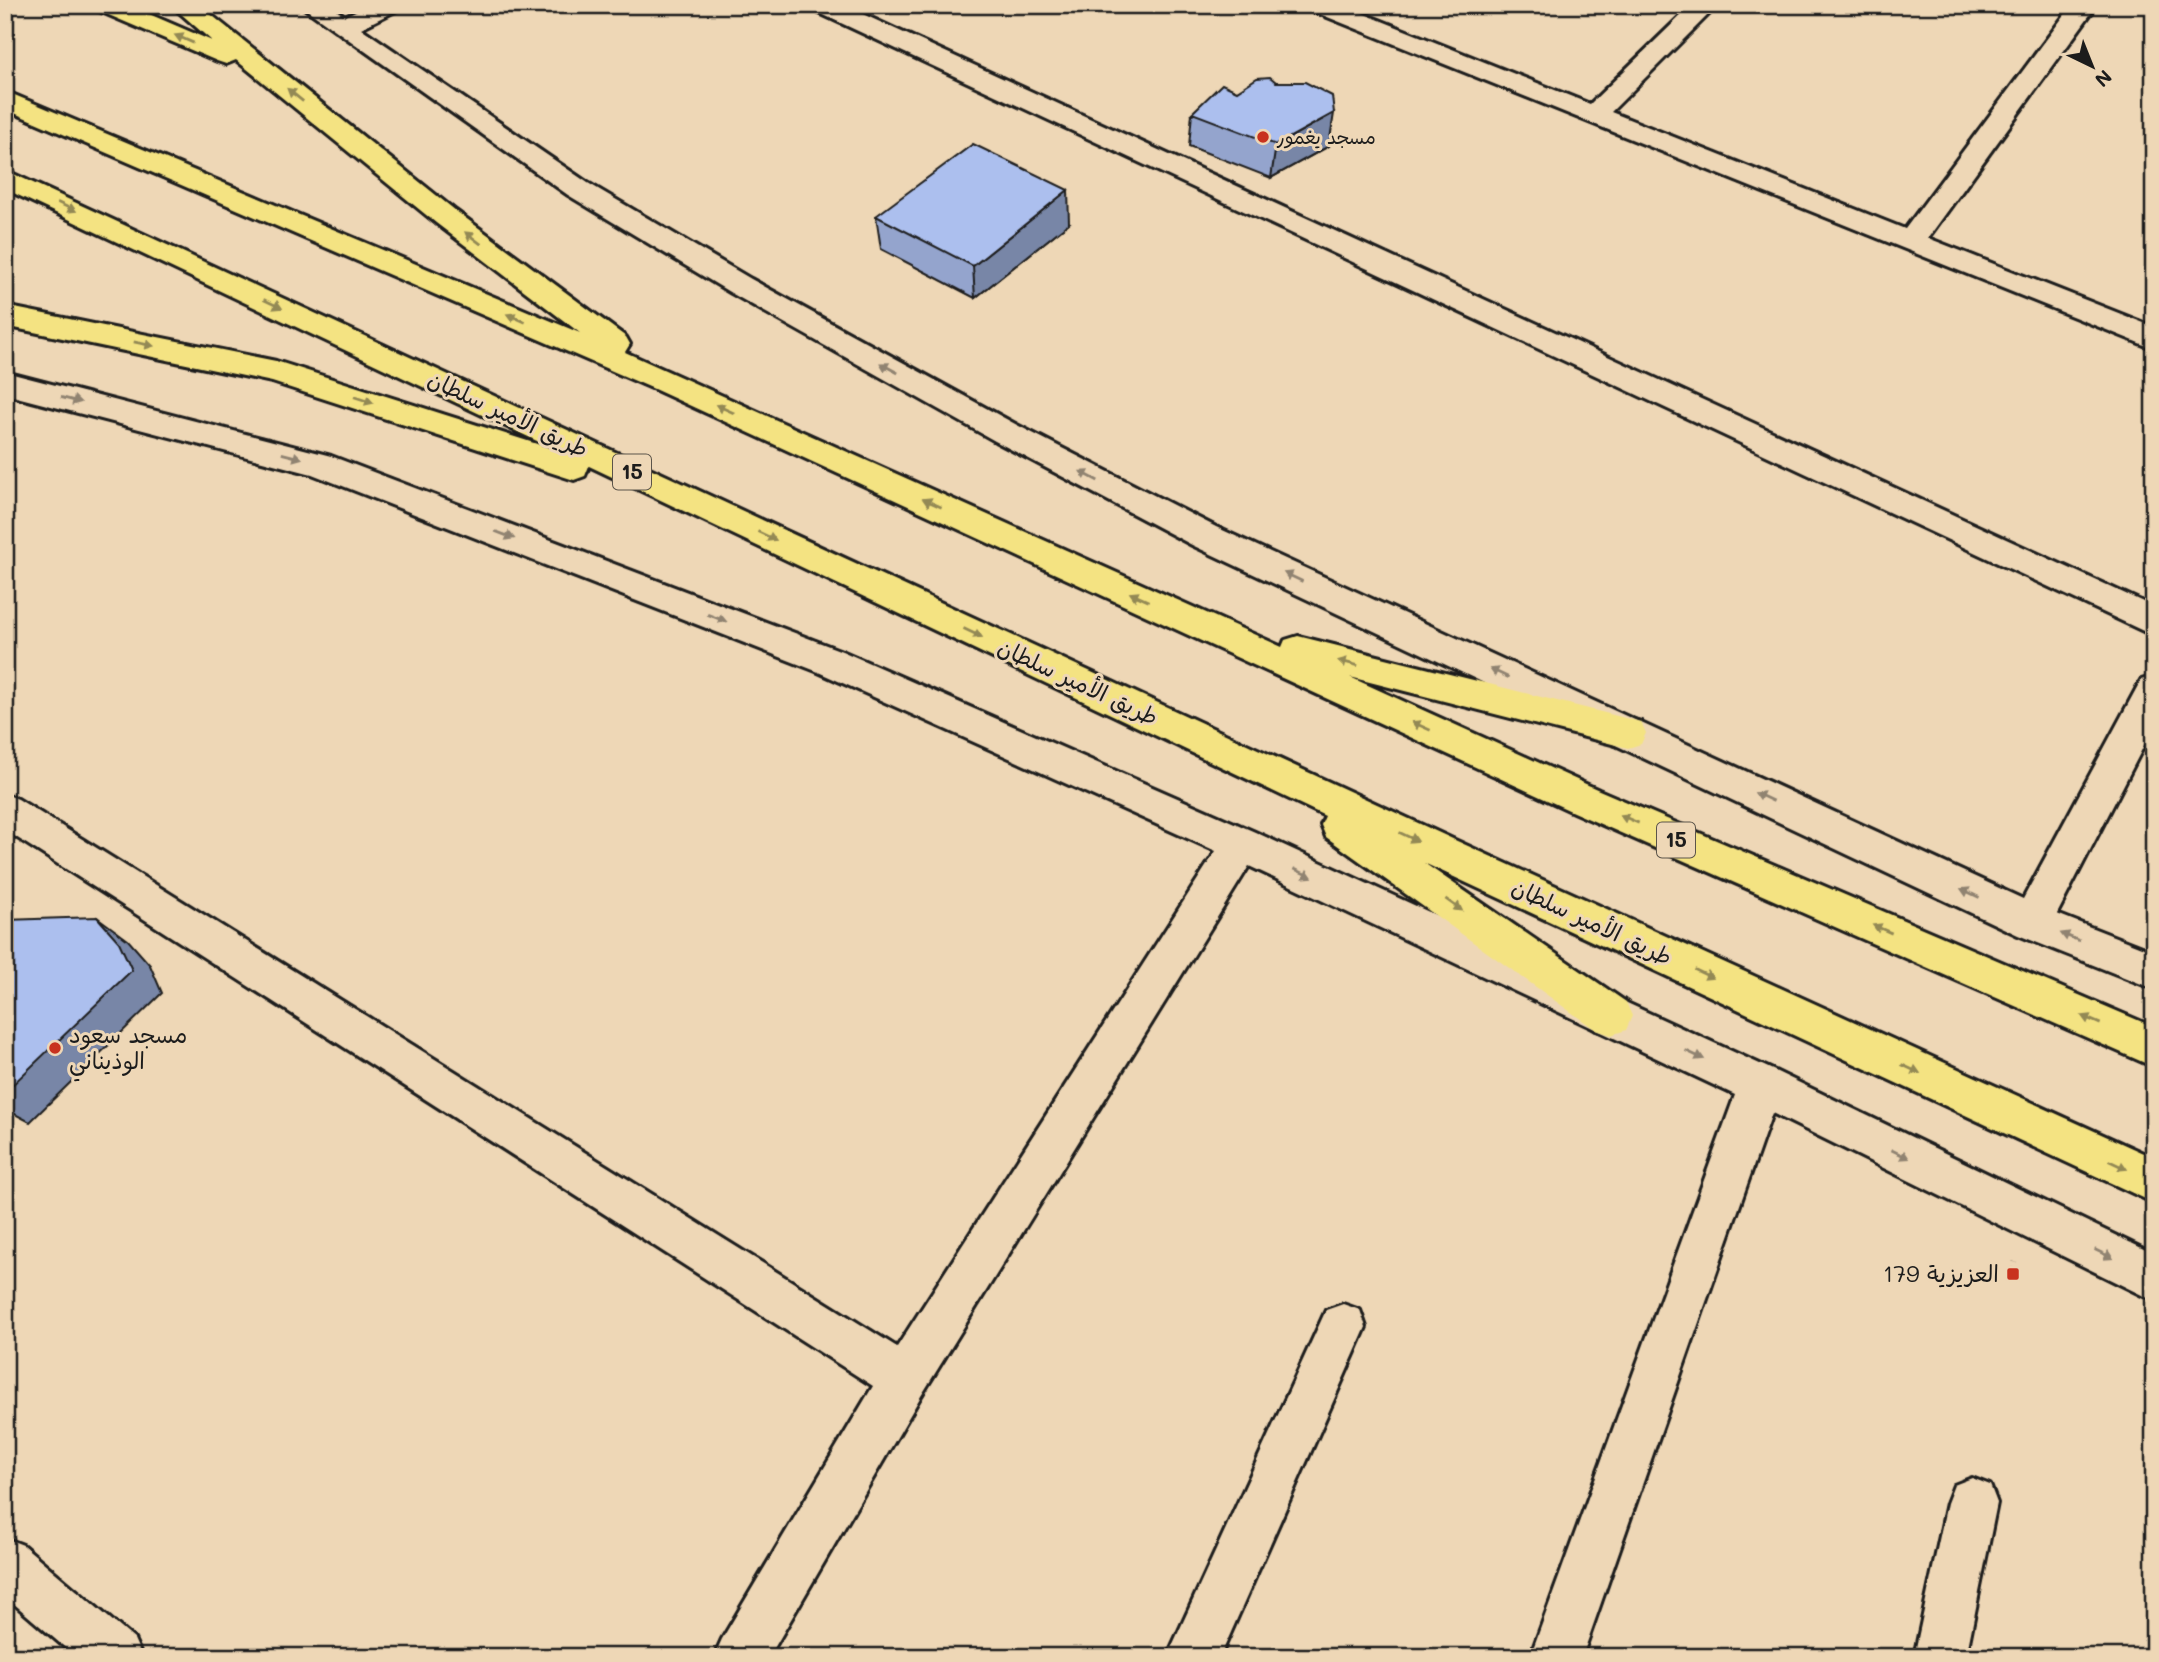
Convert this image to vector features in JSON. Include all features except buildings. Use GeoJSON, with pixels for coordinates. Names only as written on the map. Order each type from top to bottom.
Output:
{"type":"FeatureCollection","features":[{"type":"Feature","properties":{"kind":"highway"},"geometry":{"type":"LineString","coordinates":[[106,5],[270,75]]}},
{"type":"Feature","properties":{"kind":"highway"},"geometry":{"type":"LineString","coordinates":[[183,5],[446,218],[664,381]]}},
{"type":"Feature","properties":{"kind":"highway","name":"15"},"geometry":{"type":"LineString","coordinates":[[5,99],[664,381],[1598,806],[2154,1047]]}},
{"type":"Feature","properties":{"kind":"highway","name":"طريق الأمير سلطان"},"geometry":{"type":"LineString","coordinates":[[5,178],[1259,767],[2154,1181]]}},
{"type":"Feature","properties":{"kind":"highway"},"geometry":{"type":"LineString","coordinates":[[5,316],[276,372],[729,518]]}},
{"type":"Feature","properties":{"kind":"highway"},"geometry":{"type":"LineString","coordinates":[[1201,625],[1628,733]]}},
{"type":"Feature","properties":{"kind":"highway"},"geometry":{"type":"LineString","coordinates":[[1259,767],[1611,1016]]}},
{"type":"Feature","properties":{"kind":"street"},"geometry":{"type":"LineString","coordinates":[[312,5],[578,188],[741,285],[1006,433],[1204,536],[2032,922],[2154,971]]}},
{"type":"Feature","properties":{"kind":"street"},"geometry":{"type":"LineString","coordinates":[[343,26],[388,5]]}},
{"type":"Feature","properties":{"kind":"street"},"geometry":{"type":"LineString","coordinates":[[822,5],[2154,622]]}},
{"type":"Feature","properties":{"kind":"street"},"geometry":{"type":"LineString","coordinates":[[1319,5],[2154,340]]}},
{"type":"Feature","properties":{"kind":"street"},"geometry":{"type":"LineString","coordinates":[[1593,115],[1706,5]]}},
{"type":"Feature","properties":{"kind":"street"},"geometry":{"type":"LineString","coordinates":[[1910,242],[2085,5]]}},
{"type":"Feature","properties":{"kind":"street"},"geometry":{"type":"LineString","coordinates":[[5,383],[320,464],[829,661],[1241,844],[1611,1016],[2154,1278]]}},
{"type":"Feature","properties":{"kind":"street"},"geometry":{"type":"LineString","coordinates":[[2032,922],[2154,690]]}},
{"type":"Feature","properties":{"kind":"street"},"geometry":{"type":"LineString","coordinates":[[5,810],[904,1379]]}},
{"type":"Feature","properties":{"kind":"street"},"geometry":{"type":"LineString","coordinates":[[740,1657],[904,1379],[1241,844]]}},
{"type":"Feature","properties":{"kind":"street"},"geometry":{"type":"LineString","coordinates":[[1556,1657],[1760,1086]]}},
{"type":"Feature","properties":{"kind":"street"},"geometry":{"type":"LineString","coordinates":[[1193,1657],[1343,1327]]}},
{"type":"Feature","properties":{"kind":"street"},"geometry":{"type":"LineString","coordinates":[[1940,1657],[1972,1503]]}},
{"type":"Feature","properties":{"kind":"street"},"geometry":{"type":"LineString","coordinates":[[5,1563],[116,1657]]}},
{"type":"Feature","properties":{"kind":"place","name":"مسجد يغمور"},"geometry":{"type":"Point","coordinates":[1263,137]}},
{"type":"Feature","properties":{"kind":"place","name":"مسجد سعود الوذيناني"},"geometry":{"type":"Point","coordinates":[55,1048]}},
{"type":"Feature","properties":{"kind":"place","name":"العزيزية 179"},"geometry":{"type":"Point","coordinates":[2013,1274]}}]}
